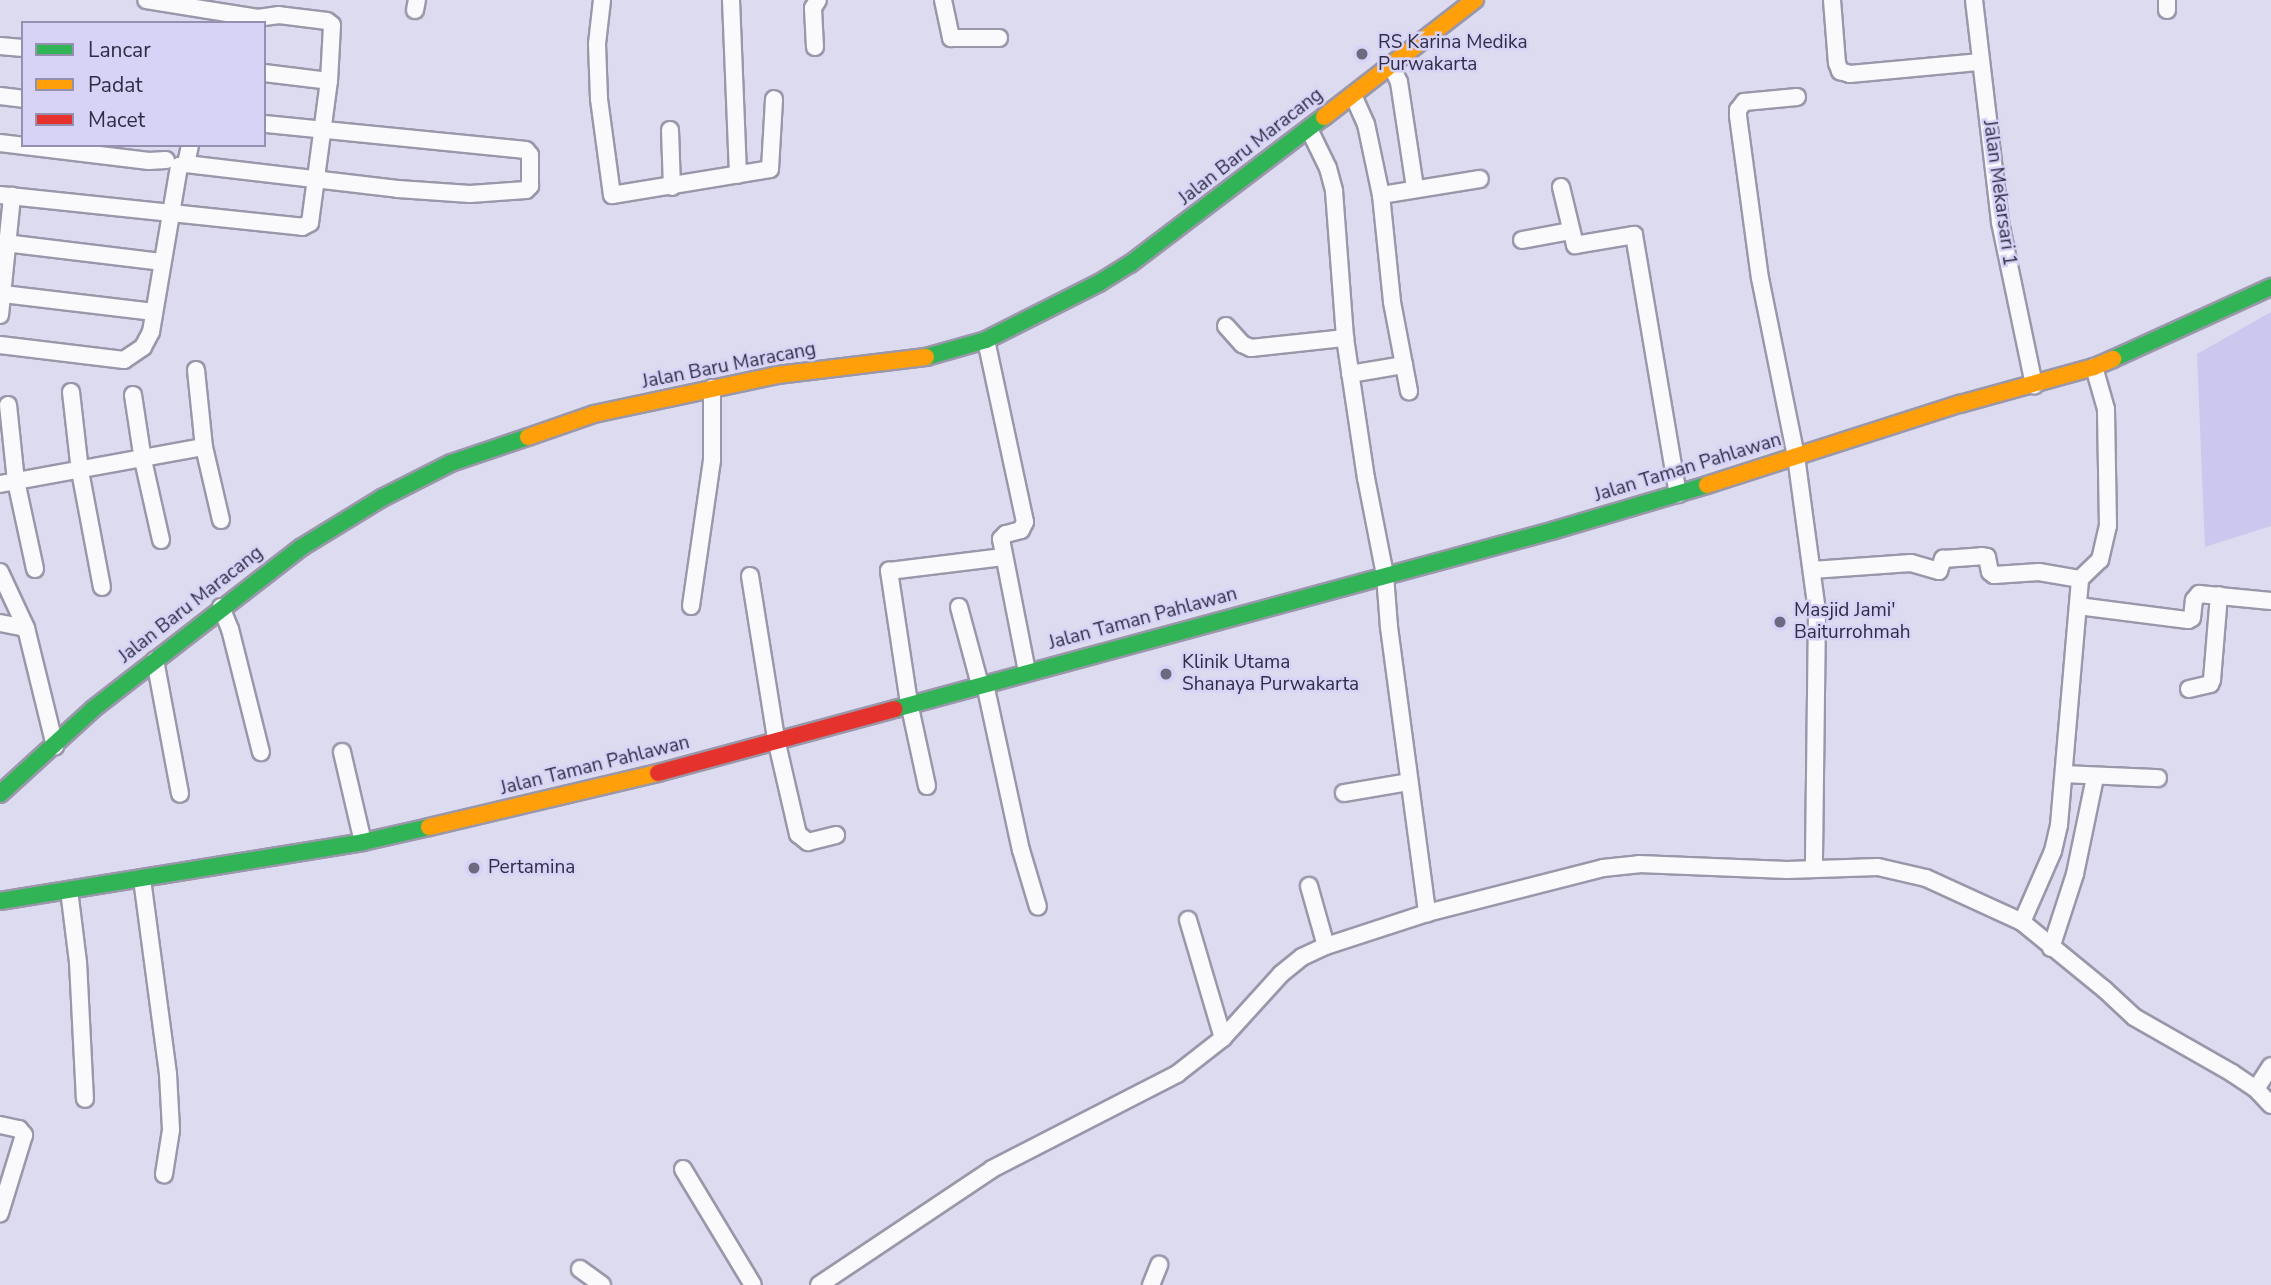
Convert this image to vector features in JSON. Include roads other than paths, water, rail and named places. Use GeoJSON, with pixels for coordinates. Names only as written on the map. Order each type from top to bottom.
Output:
{"type":"FeatureCollection","features":[{"type":"Feature","properties":{"kind":"main road","name":"Jalan Baru Maracang"},"geometry":{"type":"LineString","coordinates":[[0,794],[93,709],[221,607],[350,515],[451,463],[594,414],[777,375],[939,356],[986,340],[1099,283],[1130,264],[1475,0]]}},
{"type":"Feature","properties":{"kind":"main road","name":"Jalan Taman Pahlawan"},"geometry":{"type":"LineString","coordinates":[[0,901],[363,842],[654,774],[776,738],[982,685],[1678,494],[1960,404],[2094,367],[2271,287]]}},
{"type":"Feature","properties":{"kind":"street"},"geometry":{"type":"LineString","coordinates":[[0,315],[6,196],[302,227],[310,223],[329,81],[332,25],[327,21],[281,8],[258,18],[194,15],[146,0]]}},
{"type":"Feature","properties":{"kind":"street"},"geometry":{"type":"LineString","coordinates":[[602,0],[597,44],[599,99],[611,193],[614,196],[772,167],[774,99]]}},
{"type":"Feature","properties":{"kind":"street"},"geometry":{"type":"LineString","coordinates":[[731,0],[738,175]]}},
{"type":"Feature","properties":{"kind":"street"},"geometry":{"type":"LineString","coordinates":[[814,47],[813,8],[818,0]]}},
{"type":"Feature","properties":{"kind":"street"},"geometry":{"type":"LineString","coordinates":[[943,0],[951,38],[999,38]]}},
{"type":"Feature","properties":{"kind":"street"},"geometry":{"type":"LineString","coordinates":[[1832,0],[1840,71],[1850,75],[1980,62]]}},
{"type":"Feature","properties":{"kind":"street","name":"Jalan Mekarsari 1"},"geometry":{"type":"LineString","coordinates":[[1974,0],[2000,222],[2034,385]]}},
{"type":"Feature","properties":{"kind":"street"},"geometry":{"type":"LineString","coordinates":[[0,46],[21,48]]}},
{"type":"Feature","properties":{"kind":"street"},"geometry":{"type":"LineString","coordinates":[[1391,65],[1399,82],[1415,188]]}},
{"type":"Feature","properties":{"kind":"street"},"geometry":{"type":"LineString","coordinates":[[266,73],[329,81]]}},
{"type":"Feature","properties":{"kind":"street"},"geometry":{"type":"LineString","coordinates":[[1353,95],[1366,124],[1381,195],[1389,279],[1409,391]]}},
{"type":"Feature","properties":{"kind":"street"},"geometry":{"type":"LineString","coordinates":[[0,96],[21,99]]}},
{"type":"Feature","properties":{"kind":"street"},"geometry":{"type":"LineString","coordinates":[[1797,97],[1744,102],[1738,110],[1760,278],[1796,456],[1812,570],[1819,653],[1815,869]]}},
{"type":"Feature","properties":{"kind":"street"},"geometry":{"type":"LineString","coordinates":[[33,147],[149,161],[175,159],[316,181],[470,194],[526,190],[530,187],[530,155],[526,150],[266,124]]}},
{"type":"Feature","properties":{"kind":"street"},"geometry":{"type":"LineString","coordinates":[[1309,129],[1328,168],[1334,191],[1345,338],[1385,575],[1385,601],[1427,913]]}},
{"type":"Feature","properties":{"kind":"street"},"geometry":{"type":"LineString","coordinates":[[670,130],[672,187]]}},
{"type":"Feature","properties":{"kind":"street"},"geometry":{"type":"LineString","coordinates":[[0,143],[21,146]]}},
{"type":"Feature","properties":{"kind":"street"},"geometry":{"type":"LineString","coordinates":[[0,345],[124,360],[148,341],[170,213],[175,159],[188,147]]}},
{"type":"Feature","properties":{"kind":"street"},"geometry":{"type":"LineString","coordinates":[[1381,195],[1480,179]]}},
{"type":"Feature","properties":{"kind":"street"},"geometry":{"type":"LineString","coordinates":[[1561,187],[1576,245],[1634,235],[1678,494]]}},
{"type":"Feature","properties":{"kind":"street"},"geometry":{"type":"LineString","coordinates":[[1522,240],[1571,231]]}},
{"type":"Feature","properties":{"kind":"street"},"geometry":{"type":"LineString","coordinates":[[3,250],[160,262]]}},
{"type":"Feature","properties":{"kind":"street"},"geometry":{"type":"LineString","coordinates":[[3,294],[154,312]]}},
{"type":"Feature","properties":{"kind":"street"},"geometry":{"type":"LineString","coordinates":[[1226,326],[1242,344],[1251,348],[1345,338]]}},
{"type":"Feature","properties":{"kind":"street"},"geometry":{"type":"LineString","coordinates":[[986,340],[1025,522],[1021,530],[1003,535],[1003,557],[1027,672]]}},
{"type":"Feature","properties":{"kind":"street"},"geometry":{"type":"LineString","coordinates":[[1350,373],[1404,365]]}},
{"type":"Feature","properties":{"kind":"street"},"geometry":{"type":"LineString","coordinates":[[2022,922],[2053,851],[2065,774],[2072,643],[2080,579],[2100,560],[2108,526],[2106,409],[2094,367]]}},
{"type":"Feature","properties":{"kind":"street"},"geometry":{"type":"LineString","coordinates":[[196,370],[204,447],[222,520]]}},
{"type":"Feature","properties":{"kind":"street"},"geometry":{"type":"LineString","coordinates":[[691,606],[712,460],[712,388]]}},
{"type":"Feature","properties":{"kind":"street"},"geometry":{"type":"LineString","coordinates":[[71,392],[80,471],[102,587]]}},
{"type":"Feature","properties":{"kind":"street"},"geometry":{"type":"LineString","coordinates":[[133,395],[143,460],[161,540]]}},
{"type":"Feature","properties":{"kind":"street"},"geometry":{"type":"LineString","coordinates":[[8,405],[8,482],[35,569]]}},
{"type":"Feature","properties":{"kind":"street"},"geometry":{"type":"LineString","coordinates":[[8,482],[204,447]]}},
{"type":"Feature","properties":{"kind":"street"},"geometry":{"type":"LineString","coordinates":[[1812,570],[1911,563],[1939,571],[1943,559],[1982,556],[1987,557],[1990,572],[1994,575],[2039,572],[2080,579]]}},
{"type":"Feature","properties":{"kind":"street"},"geometry":{"type":"LineString","coordinates":[[927,786],[909,703],[889,571],[1003,557]]}},
{"type":"Feature","properties":{"kind":"street"},"geometry":{"type":"LineString","coordinates":[[0,572],[26,628],[55,746]]}},
{"type":"Feature","properties":{"kind":"street"},"geometry":{"type":"LineString","coordinates":[[750,576],[776,738],[798,834],[808,842],[836,835]]}},
{"type":"Feature","properties":{"kind":"street"},"geometry":{"type":"LineString","coordinates":[[2078,606],[2188,620],[2192,618],[2195,597],[2218,595],[2271,601]]}},
{"type":"Feature","properties":{"kind":"street"},"geometry":{"type":"LineString","coordinates":[[2189,689],[2210,684],[2212,680],[2218,595]]}},
{"type":"Feature","properties":{"kind":"street"},"geometry":{"type":"LineString","coordinates":[[221,607],[230,629],[261,752]]}},
{"type":"Feature","properties":{"kind":"street"},"geometry":{"type":"LineString","coordinates":[[959,607],[982,685],[1021,850],[1038,907]]}},
{"type":"Feature","properties":{"kind":"street"},"geometry":{"type":"LineString","coordinates":[[0,623],[26,628]]}},
{"type":"Feature","properties":{"kind":"street"},"geometry":{"type":"LineString","coordinates":[[155,660],[180,794]]}},
{"type":"Feature","properties":{"kind":"street"},"geometry":{"type":"LineString","coordinates":[[342,752],[363,842]]}},
{"type":"Feature","properties":{"kind":"street"},"geometry":{"type":"LineString","coordinates":[[2065,774],[2158,778]]}},
{"type":"Feature","properties":{"kind":"street"},"geometry":{"type":"LineString","coordinates":[[2051,948],[2078,861],[2095,777]]}},
{"type":"Feature","properties":{"kind":"street"},"geometry":{"type":"LineString","coordinates":[[1344,793],[1409,782]]}},
{"type":"Feature","properties":{"kind":"street"},"geometry":{"type":"LineString","coordinates":[[818,1285],[992,1169],[1163,1082],[1223,1038],[1281,974],[1302,957],[1326,946],[1427,913],[1603,868],[1639,864],[1815,869],[1878,867],[1905,872],[1948,888],[2022,922],[2134,1017],[2256,1089],[2271,1105]]}},
{"type":"Feature","properties":{"kind":"street"},"geometry":{"type":"LineString","coordinates":[[142,879],[157,975],[168,1074],[171,1130],[164,1174]]}},
{"type":"Feature","properties":{"kind":"street"},"geometry":{"type":"LineString","coordinates":[[1309,886],[1326,946]]}},
{"type":"Feature","properties":{"kind":"street"},"geometry":{"type":"LineString","coordinates":[[69,890],[78,962],[85,1099]]}},
{"type":"Feature","properties":{"kind":"street"},"geometry":{"type":"LineString","coordinates":[[1188,920],[1223,1038]]}},
{"type":"Feature","properties":{"kind":"street"},"geometry":{"type":"LineString","coordinates":[[2256,1089],[2271,1066]]}},
{"type":"Feature","properties":{"kind":"street"},"geometry":{"type":"LineString","coordinates":[[0,1125],[19,1129],[24,1135],[0,1213]]}},
{"type":"Feature","properties":{"kind":"street"},"geometry":{"type":"LineString","coordinates":[[683,1169],[753,1285]]}},
{"type":"Feature","properties":{"kind":"street"},"geometry":{"type":"LineString","coordinates":[[1151,1285],[1159,1265]]}},
{"type":"Feature","properties":{"kind":"street"},"geometry":{"type":"LineString","coordinates":[[580,1269],[602,1285]]}},
{"type":"Feature","properties":{"kind":"place","name":"RS Karina Medika Purwakarta"},"geometry":{"type":"Point","coordinates":[1362,54]}},
{"type":"Feature","properties":{"kind":"place","name":"Masjid Jami' Baiturrohmah"},"geometry":{"type":"Point","coordinates":[1780,622]}},
{"type":"Feature","properties":{"kind":"place","name":"Klinik Utama Shanaya Purwakarta"},"geometry":{"type":"Point","coordinates":[1166,674]}},
{"type":"Feature","properties":{"kind":"place","name":"Pertamina"},"geometry":{"type":"Point","coordinates":[474,868]}}]}
